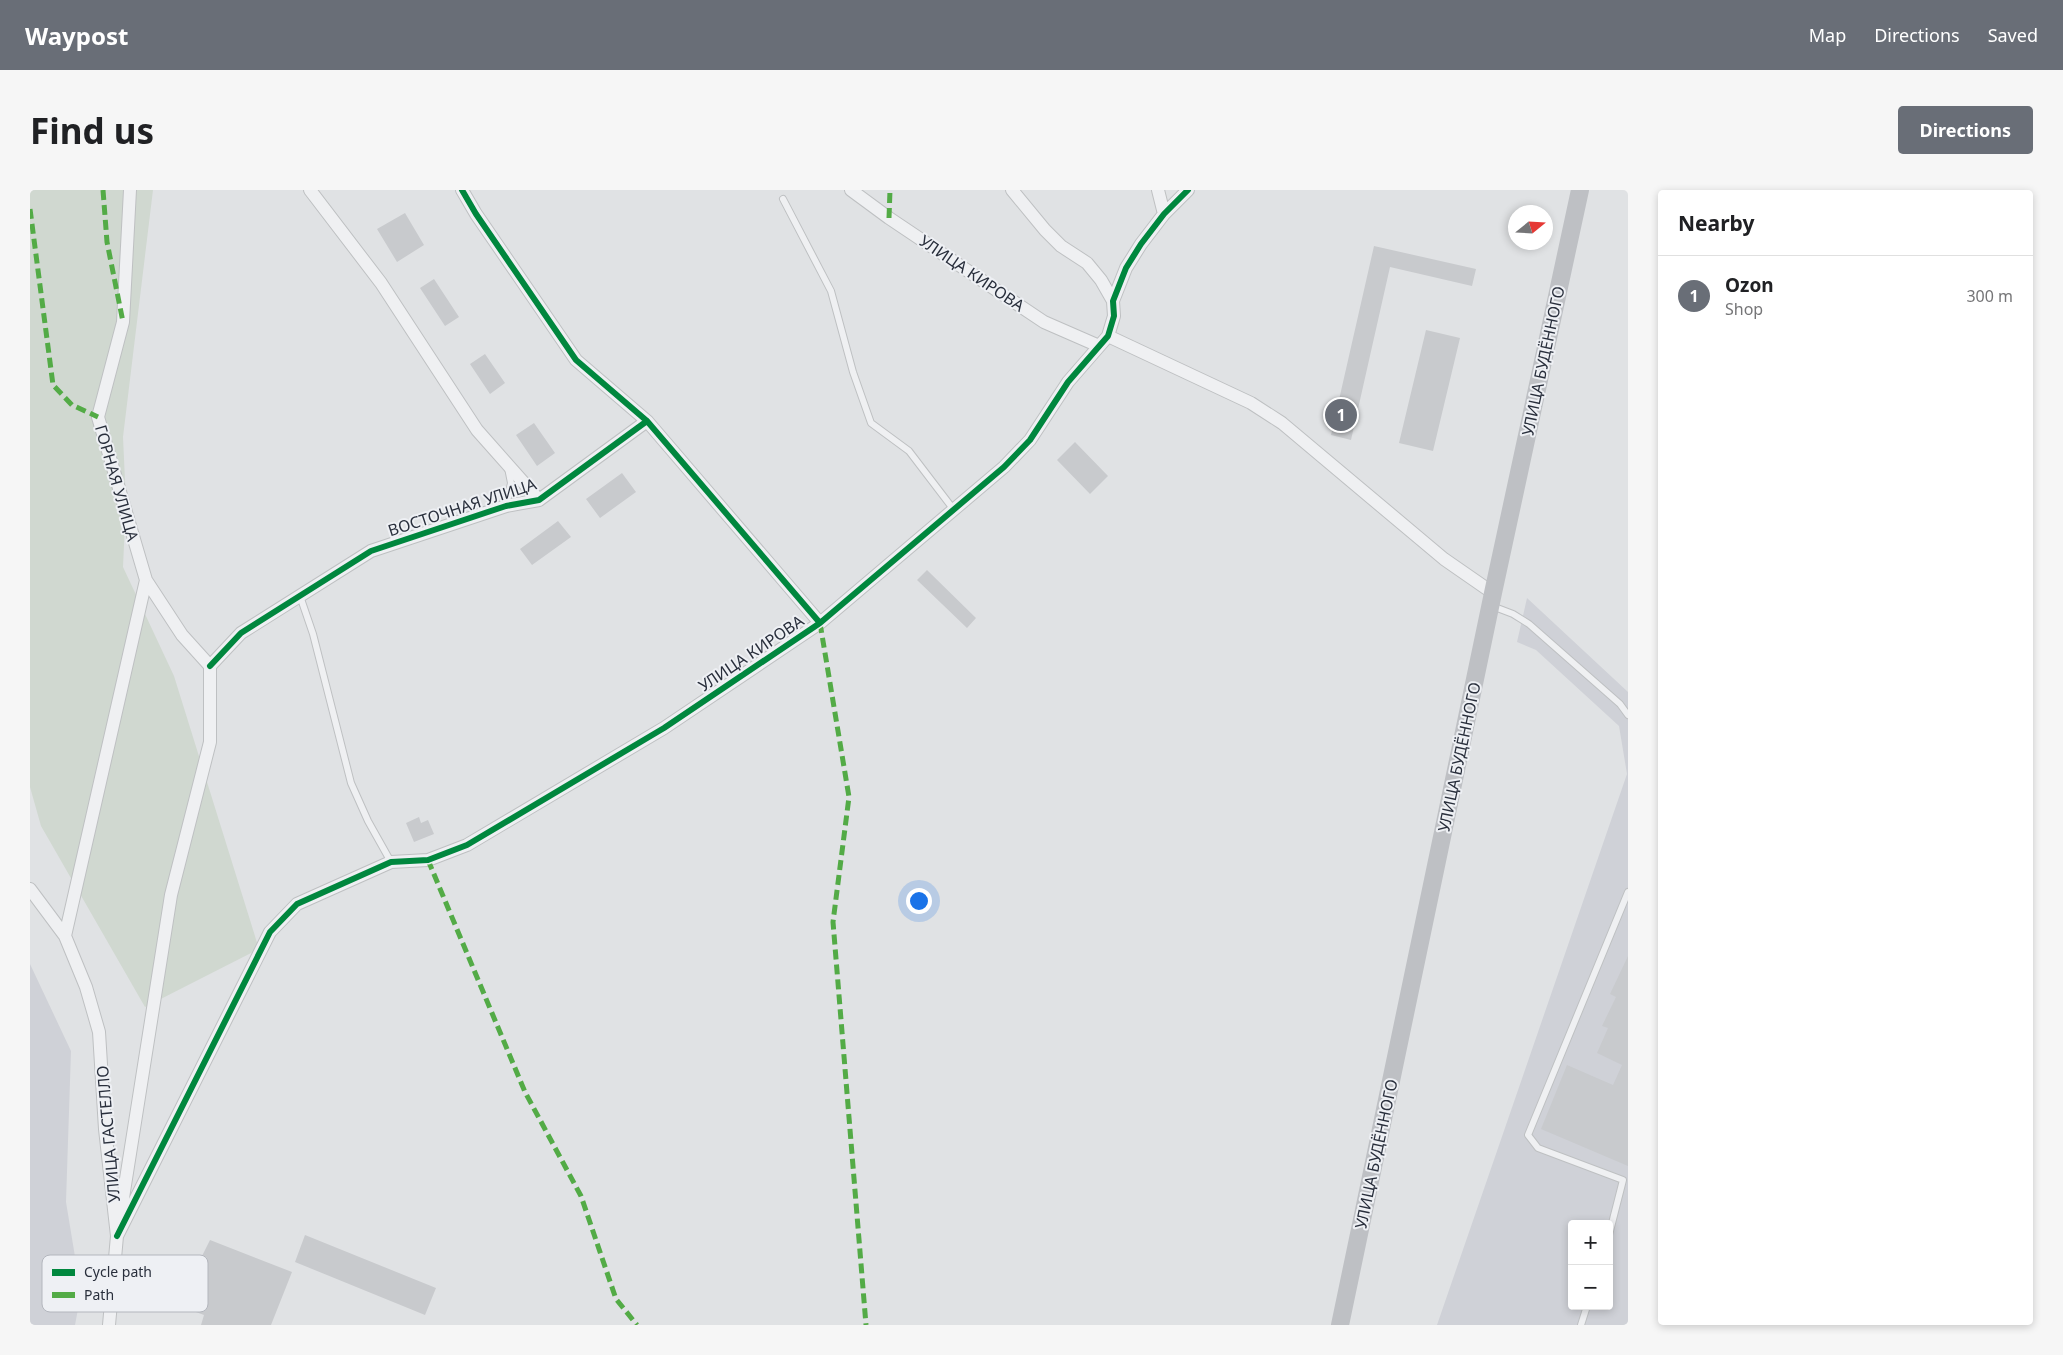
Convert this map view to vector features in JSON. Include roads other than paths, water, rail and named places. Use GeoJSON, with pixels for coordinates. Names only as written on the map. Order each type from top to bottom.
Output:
{"type":"FeatureCollection","features":[{"type":"Feature","properties":{"kind":"main road","name":"УЛИЦА БУДЁННОГО"},"geometry":{"type":"LineString","coordinates":[[1340,1325],[1580,190]]}},
{"type":"Feature","properties":{"kind":"street","name":"ГОРНАЯ УЛИЦА"},"geometry":{"type":"LineString","coordinates":[[130,190],[123,322],[98,417],[146,580],[182,635],[210,666]]}},
{"type":"Feature","properties":{"kind":"street","name":"ВОСТОЧНАЯ УЛИЦА"},"geometry":{"type":"LineString","coordinates":[[310,190],[381,283],[477,430],[539,500]]}},
{"type":"Feature","properties":{"kind":"street"},"geometry":{"type":"LineString","coordinates":[[462,190],[476,214],[576,360],[647,421],[820,623]]}},
{"type":"Feature","properties":{"kind":"street","name":"УЛИЦА КИРОВА"},"geometry":{"type":"LineString","coordinates":[[851,190],[889,218],[1044,322],[1099,346]]}},
{"type":"Feature","properties":{"kind":"street"},"geometry":{"type":"LineString","coordinates":[[1012,190],[1060,246],[1087,263],[1101,280],[1113,301]]}},
{"type":"Feature","properties":{"kind":"street"},"geometry":{"type":"LineString","coordinates":[[1158,190],[1164,214]]}},
{"type":"Feature","properties":{"kind":"street","name":"УЛИЦА КИРОВА"},"geometry":{"type":"LineString","coordinates":[[117,1236],[270,932],[297,904],[391,862],[428,860],[467,845],[664,728],[820,623],[1004,467],[1030,440],[1068,382],[1108,336],[1114,316],[1113,301],[1126,268],[1141,244],[1164,214],[1188,190]]}},
{"type":"Feature","properties":{"kind":"street"},"geometry":{"type":"LineString","coordinates":[[1108,336],[1251,402],[1274,418],[1492,600]]}},
{"type":"Feature","properties":{"kind":"street","name":"ВОСТОЧНАЯ УЛИЦА"},"geometry":{"type":"LineString","coordinates":[[210,666],[241,633],[371,551],[506,506],[539,500],[647,421]]}},
{"type":"Feature","properties":{"kind":"street"},"geometry":{"type":"LineString","coordinates":[[65,936],[146,580]]}},
{"type":"Feature","properties":{"kind":"street"},"geometry":{"type":"LineString","coordinates":[[117,1236],[171,895],[210,742],[210,666]]}},
{"type":"Feature","properties":{"kind":"street","name":"УЛИЦА ГАСТЕЛЛО"},"geometry":{"type":"LineString","coordinates":[[30,889],[65,936],[86,988],[100,1032],[105,1129],[117,1236],[116,1255]]}},
{"type":"Feature","properties":{"kind":"street","name":"УЛИЦА ГАСТЕЛЛО"},"geometry":{"type":"LineString","coordinates":[[110,1325],[111,1312]]}},
{"type":"Feature","properties":{"kind":"lane"},"geometry":{"type":"LineString","coordinates":[[783,198],[831,290],[853,372],[871,423],[909,451],[954,510]]}},
{"type":"Feature","properties":{"kind":"lane"},"geometry":{"type":"LineString","coordinates":[[506,506],[511,483],[508,465]]}},
{"type":"Feature","properties":{"kind":"lane"},"geometry":{"type":"LineString","coordinates":[[300,596],[313,634],[351,783],[368,821],[391,862]]}},
{"type":"Feature","properties":{"kind":"lane"},"geometry":{"type":"LineString","coordinates":[[1492,600],[1529,624],[1620,704],[1628,715]]}},
{"type":"Feature","properties":{"kind":"lane"},"geometry":{"type":"LineString","coordinates":[[1613,1220],[1623,1180],[1538,1148],[1528,1135],[1628,892]]}},
{"type":"Feature","properties":{"kind":"lane"},"geometry":{"type":"LineString","coordinates":[[1581,1325],[1586,1310]]}},
{"type":"Feature","properties":{"kind":"place","name":"Ozon"},"geometry":{"type":"Point","coordinates":[1341,415]}}]}
